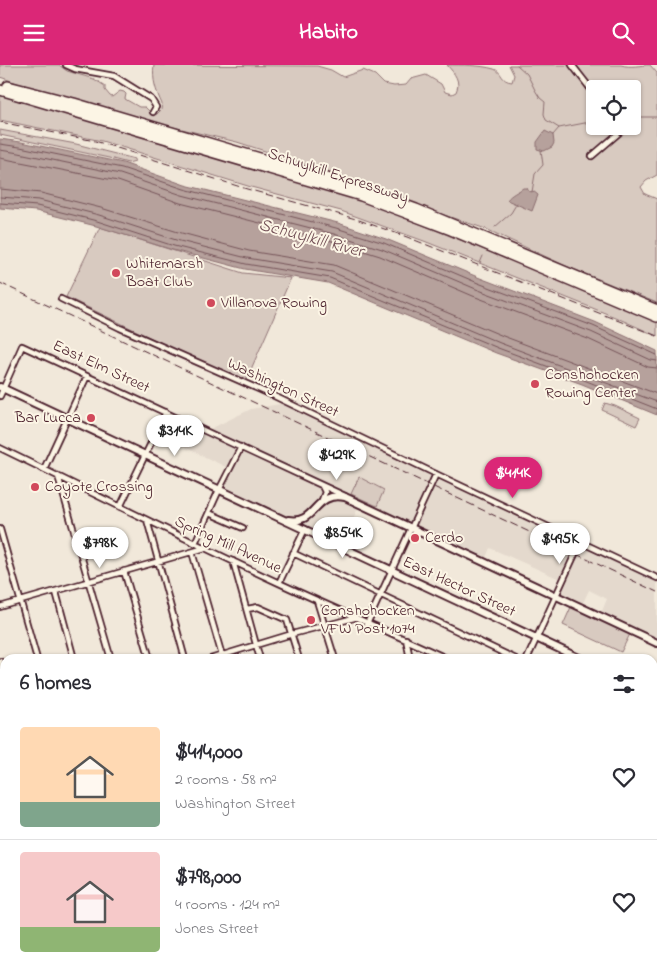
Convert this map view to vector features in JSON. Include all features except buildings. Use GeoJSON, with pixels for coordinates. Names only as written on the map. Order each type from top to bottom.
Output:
{"type":"FeatureCollection","features":[{"type":"Feature","properties":{"kind":"highway","name":"Schuylkill Expressway"},"geometry":{"type":"LineString","coordinates":[[0,84],[353,186],[416,209],[657,310]]}},
{"type":"Feature","properties":{"kind":"highway","name":"Schuylkill Expressway"},"geometry":{"type":"LineString","coordinates":[[0,90],[361,196],[451,231],[657,317]]}},
{"type":"Feature","properties":{"kind":"main road","name":"East Hector Street"},"geometry":{"type":"LineString","coordinates":[[2,388],[570,654]]}},
{"type":"Feature","properties":{"kind":"main road"},"geometry":{"type":"LineString","coordinates":[[304,529],[307,517],[322,500],[335,495],[345,497]]}},
{"type":"Feature","properties":{"kind":"main road","name":"East Elm Street"},"geometry":{"type":"LineString","coordinates":[[345,497],[657,643]]}},
{"type":"Feature","properties":{"kind":"main road"},"geometry":{"type":"LineString","coordinates":[[277,517],[294,521],[307,517]]}},
{"type":"Feature","properties":{"kind":"street"},"geometry":{"type":"LineString","coordinates":[[66,65],[75,69],[109,75],[122,80],[151,99],[156,107],[153,112]]}},
{"type":"Feature","properties":{"kind":"street"},"geometry":{"type":"LineString","coordinates":[[572,65],[586,83]]}},
{"type":"Feature","properties":{"kind":"street"},"geometry":{"type":"LineString","coordinates":[[592,156],[616,135]]}},
{"type":"Feature","properties":{"kind":"street","name":"Washington Street"},"geometry":{"type":"LineString","coordinates":[[61,299],[272,395],[657,578]]}},
{"type":"Feature","properties":{"kind":"street","name":"East Elm Street"},"geometry":{"type":"LineString","coordinates":[[2,388],[22,346],[345,497]]}},
{"type":"Feature","properties":{"kind":"street"},"geometry":{"type":"LineString","coordinates":[[44,469],[87,376]]}},
{"type":"Feature","properties":{"kind":"street"},"geometry":{"type":"LineString","coordinates":[[0,396],[2,388]]}},
{"type":"Feature","properties":{"kind":"street"},"geometry":{"type":"LineString","coordinates":[[120,507],[166,412]]}},
{"type":"Feature","properties":{"kind":"street"},"geometry":{"type":"LineString","coordinates":[[195,543],[241,447]]}},
{"type":"Feature","properties":{"kind":"street","name":"Spring Mill Avenue"},"geometry":{"type":"LineString","coordinates":[[0,448],[205,549],[367,624],[438,654]]}},
{"type":"Feature","properties":{"kind":"street"},"geometry":{"type":"LineString","coordinates":[[367,624],[436,474]]}},
{"type":"Feature","properties":{"kind":"street"},"geometry":{"type":"LineString","coordinates":[[58,476],[110,654]]}},
{"type":"Feature","properties":{"kind":"street"},"geometry":{"type":"LineString","coordinates":[[319,484],[325,489],[322,500]]}},
{"type":"Feature","properties":{"kind":"street"},"geometry":{"type":"LineString","coordinates":[[209,513],[243,528]]}},
{"type":"Feature","properties":{"kind":"street"},"geometry":{"type":"LineString","coordinates":[[147,520],[184,654]]}},
{"type":"Feature","properties":{"kind":"street"},"geometry":{"type":"LineString","coordinates":[[0,529],[36,654]]}},
{"type":"Feature","properties":{"kind":"street"},"geometry":{"type":"LineString","coordinates":[[279,583],[304,529]]}},
{"type":"Feature","properties":{"kind":"street"},"geometry":{"type":"LineString","coordinates":[[529,654],[581,541]]}},
{"type":"Feature","properties":{"kind":"street"},"geometry":{"type":"LineString","coordinates":[[0,607],[205,549]]}},
{"type":"Feature","properties":{"kind":"street"},"geometry":{"type":"LineString","coordinates":[[192,552],[222,654]]}},
{"type":"Feature","properties":{"kind":"street"},"geometry":{"type":"LineString","coordinates":[[293,553],[506,654]]}},
{"type":"Feature","properties":{"kind":"street"},"geometry":{"type":"LineString","coordinates":[[233,561],[258,654]]}},
{"type":"Feature","properties":{"kind":"street"},"geometry":{"type":"LineString","coordinates":[[124,571],[149,654]]}},
{"type":"Feature","properties":{"kind":"street"},"geometry":{"type":"LineString","coordinates":[[56,592],[73,654]]}},
{"type":"Feature","properties":{"kind":"street"},"geometry":{"type":"LineString","coordinates":[[317,601],[333,654]]}},
{"type":"Feature","properties":{"kind":"street"},"geometry":{"type":"LineString","coordinates":[[247,609],[258,607],[287,620],[298,654]]}},
{"type":"Feature","properties":{"kind":"street"},"geometry":{"type":"LineString","coordinates":[[232,654],[292,634],[354,618]]}},
{"type":"Feature","properties":{"kind":"street"},"geometry":{"type":"LineString","coordinates":[[406,639],[409,654]]}},
{"type":"Feature","properties":{"kind":"shaded area"},"geometry":{"type":"Polygon","coordinates":[[[0,65],[59,65],[67,71],[94,79],[105,86],[105,90],[112,97],[120,91],[124,92],[126,94],[125,99],[139,107],[145,107],[153,115],[161,110],[162,104],[155,85],[154,65],[317,66],[331,70],[343,77],[363,70],[375,75],[384,84],[394,86],[406,85],[411,79],[426,75],[441,84],[445,92],[452,94],[456,92],[458,84],[455,75],[447,65],[477,66],[494,69],[505,80],[512,82],[514,75],[509,65],[650,65],[657,73],[657,175],[646,181],[641,187],[645,194],[657,199],[657,303],[566,266],[486,229],[420,207],[383,190],[237,142],[160,124],[0,77],[0,65]]]}},
{"type":"Feature","properties":{"kind":"shaded area"},"geometry":{"type":"Polygon","coordinates":[[[0,95],[373,205],[657,321],[657,336],[615,317],[424,241],[341,211],[251,187],[102,141],[0,120],[0,95]]]}},
{"type":"Feature","properties":{"kind":"shaded area"},"geometry":{"type":"Polygon","coordinates":[[[0,130],[76,144],[135,159],[135,161],[128,163],[0,135],[0,130]]]}},
{"type":"Feature","properties":{"kind":"shaded area","name":"Villanova Rowing"},"geometry":{"type":"Polygon","coordinates":[[[100,227],[243,273],[291,278],[245,383],[66,297],[100,227]]]}},
{"type":"Feature","properties":{"kind":"shaded area"},"geometry":{"type":"Polygon","coordinates":[[[272,395],[657,578],[657,643],[600,616],[607,599],[589,590],[581,607],[556,596],[562,580],[490,548],[484,562],[360,504],[340,546],[219,490],[230,469],[176,443],[204,432],[251,409],[280,404],[272,395]]]}},
{"type":"Feature","properties":{"kind":"shaded area"},"geometry":{"type":"Polygon","coordinates":[[[605,403],[640,418],[636,426],[602,410],[605,403]]]}},
{"type":"Feature","properties":{"kind":"shaded area"},"geometry":{"type":"Polygon","coordinates":[[[359,477],[384,490],[377,506],[351,494],[359,477]]]}},
{"type":"Feature","properties":{"kind":"shaded area"},"geometry":{"type":"Polygon","coordinates":[[[571,607],[630,634],[621,652],[563,625],[571,607]]]}},
{"type":"Feature","properties":{"kind":"water"},"geometry":{"type":"Polygon","coordinates":[[[545,131],[553,135],[554,143],[552,147],[544,151],[537,149],[537,142],[545,131]]]}},
{"type":"Feature","properties":{"kind":"water","name":"Schuylkill River"},"geometry":{"type":"Polygon","coordinates":[[[0,139],[123,163],[185,185],[338,223],[386,239],[480,278],[595,322],[657,351],[657,415],[582,384],[496,353],[328,283],[245,269],[173,250],[96,226],[36,211],[0,208],[0,139]]]}},
{"type":"Feature","properties":{"kind":"water"},"geometry":{"type":"Polygon","coordinates":[[[523,188],[527,188],[529,192],[533,191],[538,195],[532,211],[507,200],[523,188]]]}},
{"type":"Feature","properties":{"kind":"waterway"},"geometry":{"type":"LineString","coordinates":[[517,65],[527,74],[540,98],[545,102],[544,114],[546,120],[559,128],[553,135]]}},
{"type":"Feature","properties":{"kind":"waterway"},"geometry":{"type":"LineString","coordinates":[[641,117],[657,117]]}},
{"type":"Feature","properties":{"kind":"waterway"},"geometry":{"type":"LineString","coordinates":[[559,128],[586,123]]}},
{"type":"Feature","properties":{"kind":"waterway"},"geometry":{"type":"LineString","coordinates":[[532,192],[535,174],[543,165],[541,150]]}},
{"type":"Feature","properties":{"kind":"waterway"},"geometry":{"type":"LineString","coordinates":[[495,227],[511,213],[517,203]]}},
{"type":"Feature","properties":{"kind":"waterway"},"geometry":{"type":"LineString","coordinates":[[480,263],[483,256]]}},
{"type":"Feature","properties":{"kind":"railway"},"geometry":{"type":"LineString","coordinates":[[0,122],[95,141],[247,189],[356,219],[407,237],[657,336]]}},
{"type":"Feature","properties":{"kind":"railway"},"geometry":{"type":"LineString","coordinates":[[0,283],[657,592]]}},
{"type":"Feature","properties":{"kind":"place","name":"Whitemarsh Boat Club"},"geometry":{"type":"Point","coordinates":[116,273]}},
{"type":"Feature","properties":{"kind":"place","name":"Villanova Rowing"},"geometry":{"type":"Point","coordinates":[211,303]}},
{"type":"Feature","properties":{"kind":"place","name":"Conshohocken Rowing Center"},"geometry":{"type":"Point","coordinates":[535,384]}},
{"type":"Feature","properties":{"kind":"place","name":"Bar Lucca"},"geometry":{"type":"Point","coordinates":[91,418]}},
{"type":"Feature","properties":{"kind":"place","name":"Coyote Crossing"},"geometry":{"type":"Point","coordinates":[35,487]}},
{"type":"Feature","properties":{"kind":"place","name":"Cerdo"},"geometry":{"type":"Point","coordinates":[415,538]}},
{"type":"Feature","properties":{"kind":"place","name":"Conshohocken VFW Post 1074"},"geometry":{"type":"Point","coordinates":[311,620]}}]}
